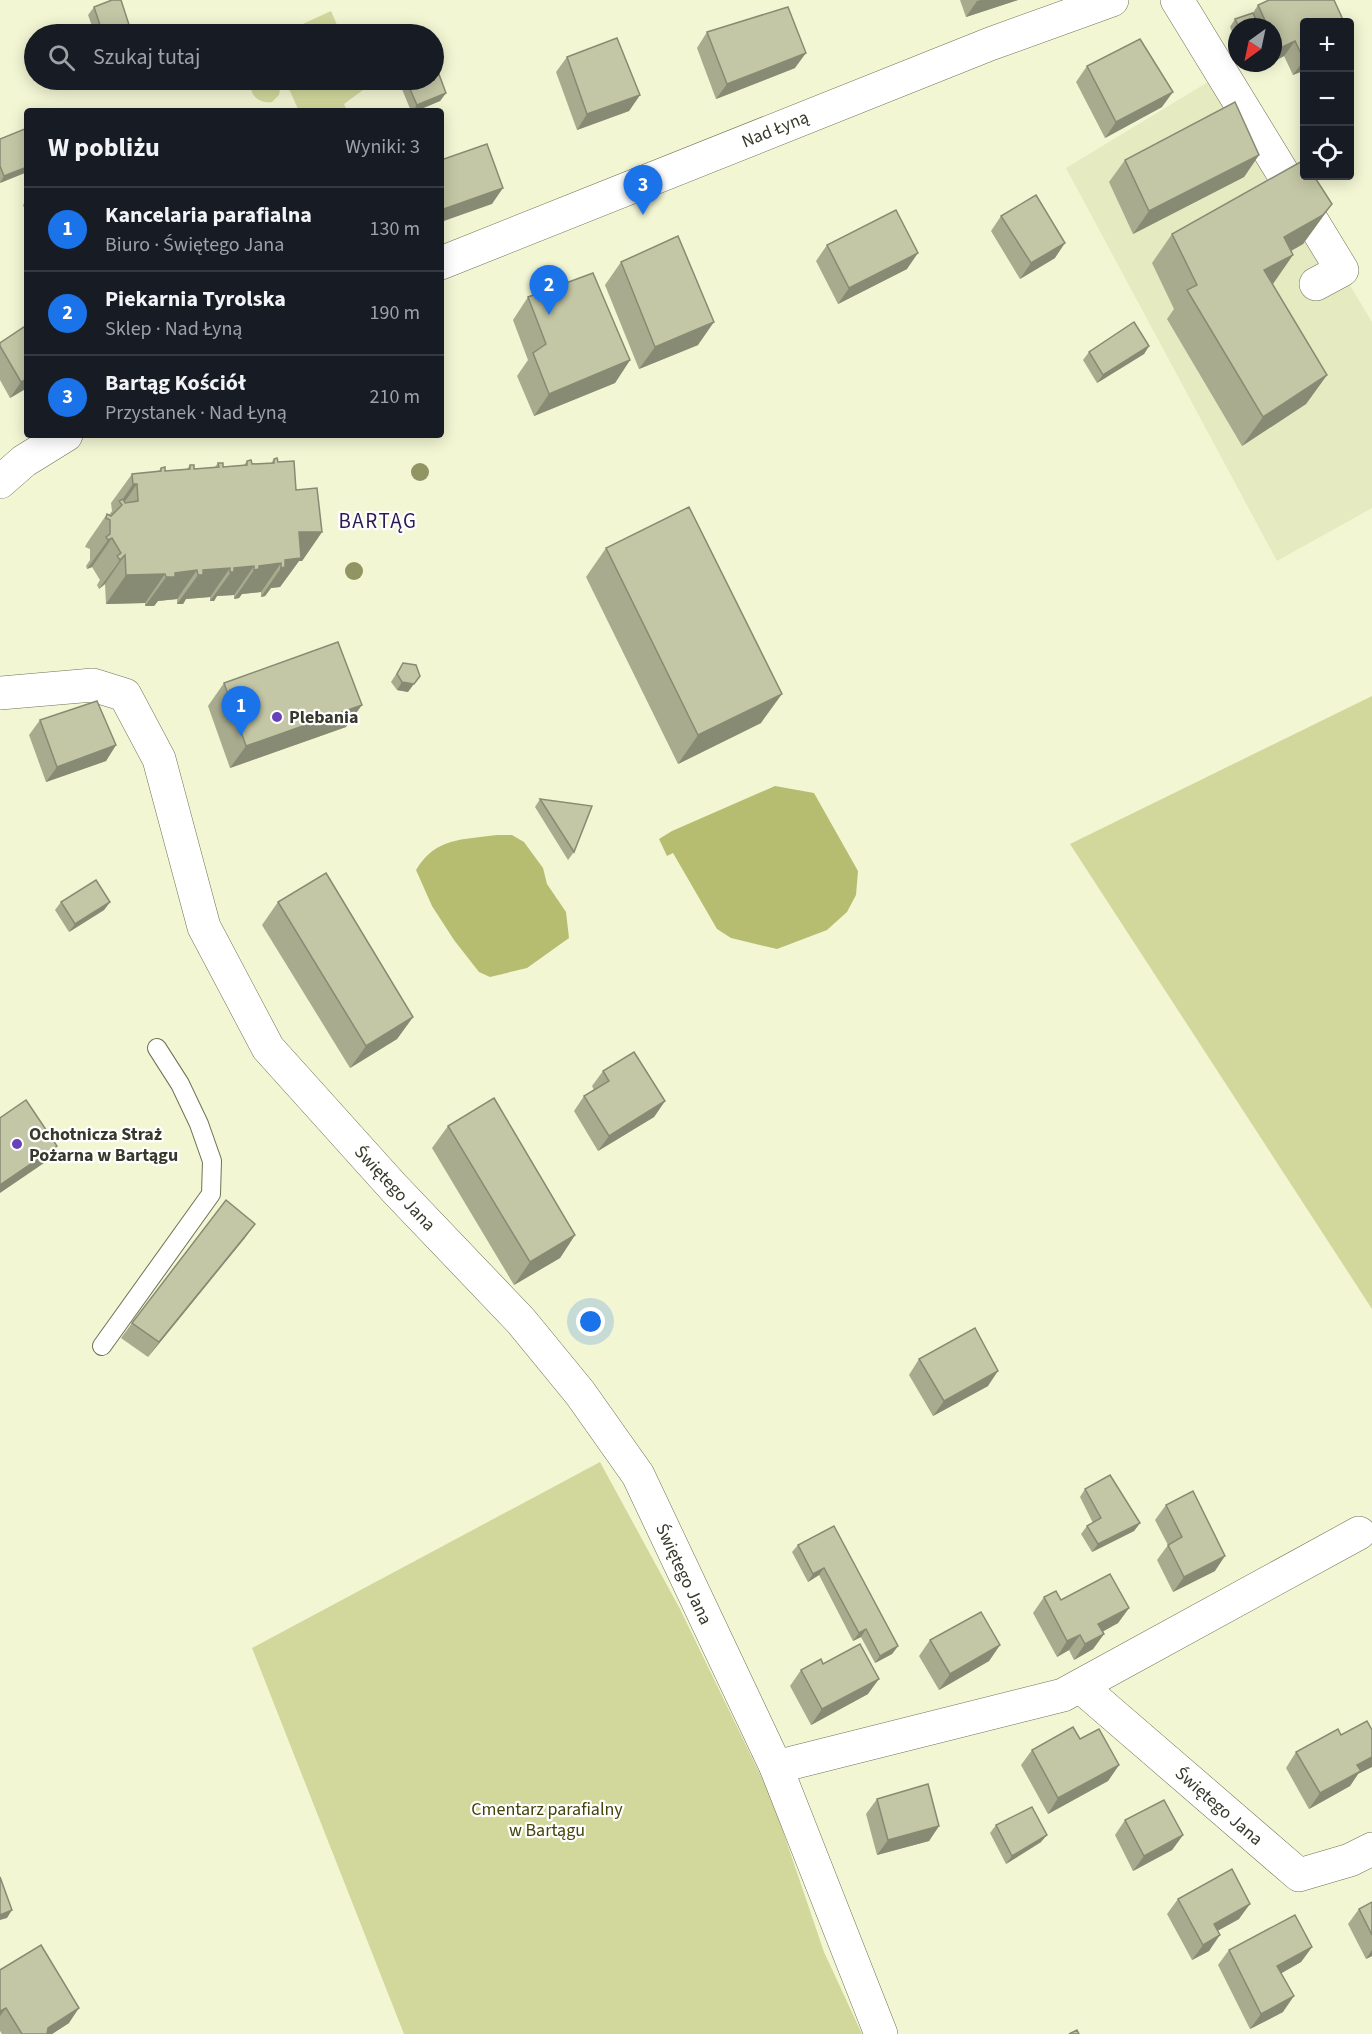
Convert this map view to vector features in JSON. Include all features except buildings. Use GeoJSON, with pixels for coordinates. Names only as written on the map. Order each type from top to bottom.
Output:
{"type":"FeatureCollection","features":[{"type":"Feature","properties":{"kind":"street","name":"Nad Łyną"},"geometry":{"type":"LineString","coordinates":[[444,262],[979,49],[1112,0]]}},
{"type":"Feature","properties":{"kind":"street"},"geometry":{"type":"LineString","coordinates":[[1177,0],[1342,270],[1316,284]]}},
{"type":"Feature","properties":{"kind":"street"},"geometry":{"type":"LineString","coordinates":[[0,482],[24,461],[61,438]]}},
{"type":"Feature","properties":{"kind":"street","name":"Świętego Jana"},"geometry":{"type":"LineString","coordinates":[[0,693],[93,685],[125,695],[159,759],[204,927],[268,1048],[394,1188],[521,1321],[580,1393],[638,1475],[776,1767],[881,2034]]}},
{"type":"Feature","properties":{"kind":"street"},"geometry":{"type":"LineString","coordinates":[[776,1767],[1063,1695],[1359,1533]]}},
{"type":"Feature","properties":{"kind":"street","name":"Świętego Jana"},"geometry":{"type":"LineString","coordinates":[[1080,1686],[1299,1875],[1350,1860],[1372,1849]]}},
{"type":"Feature","properties":{"kind":"lane"},"geometry":{"type":"LineString","coordinates":[[102,1346],[211,1194],[212,1161],[199,1124],[180,1084],[157,1048]]}},
{"type":"Feature","properties":{"kind":"shaded area"},"geometry":{"type":"Polygon","coordinates":[[[1223,73],[1372,322],[1372,508],[1277,561],[1066,168],[1223,73]]]}},
{"type":"Feature","properties":{"kind":"shaded area"},"geometry":{"type":"Polygon","coordinates":[[[775,786],[814,793],[858,871],[856,895],[847,912],[827,930],[777,949],[731,938],[717,929],[673,853],[667,856],[659,839],[672,831],[775,786]]]}},
{"type":"Feature","properties":{"kind":"shaded area"},"geometry":{"type":"Polygon","coordinates":[[[512,835],[524,842],[543,868],[547,884],[566,912],[569,938],[527,968],[490,977],[479,972],[454,940],[432,906],[416,870],[432,851],[441,846],[461,840],[512,835]]]}},
{"type":"Feature","properties":{"kind":"green space"},"geometry":{"type":"Polygon","coordinates":[[[331,11],[337,24],[303,24],[331,11]]]}},
{"type":"Feature","properties":{"kind":"green space"},"geometry":{"type":"Polygon","coordinates":[[[251,90],[280,90],[279,95],[272,102],[258,100],[251,90]]]}},
{"type":"Feature","properties":{"kind":"green space"},"geometry":{"type":"Polygon","coordinates":[[[289,90],[363,90],[344,104],[346,108],[298,108],[289,90]]]}},
{"type":"Feature","properties":{"kind":"green space"},"geometry":{"type":"Polygon","coordinates":[[[1372,696],[1372,1309],[1070,844],[1372,696]]]}},
{"type":"Feature","properties":{"kind":"green space","name":"Cmentarz parafialny w Bartągu"},"geometry":{"type":"Polygon","coordinates":[[[600,1462],[680,1609],[772,1799],[824,1952],[862,2034],[404,2034],[252,1648],[600,1462]]]}},
{"type":"Feature","properties":{"kind":"place","name":"Bartąg Kościół"},"geometry":{"type":"Point","coordinates":[643,215]}},
{"type":"Feature","properties":{"kind":"place","name":"Piekarnia Tyrolska"},"geometry":{"type":"Point","coordinates":[549,315]}},
{"type":"Feature","properties":{"kind":"place","name":"Plebania"},"geometry":{"type":"Point","coordinates":[277,717]}},
{"type":"Feature","properties":{"kind":"place","name":"Kancelaria parafialna"},"geometry":{"type":"Point","coordinates":[241,736]}},
{"type":"Feature","properties":{"kind":"place","name":"Ochotnicza Straż Pożarna w Bartągu"},"geometry":{"type":"Point","coordinates":[17,1144]}},
{"type":"Feature","properties":{"kind":"district","name":"BARTĄG"},"geometry":{"type":"Point","coordinates":[378,521]}}]}
